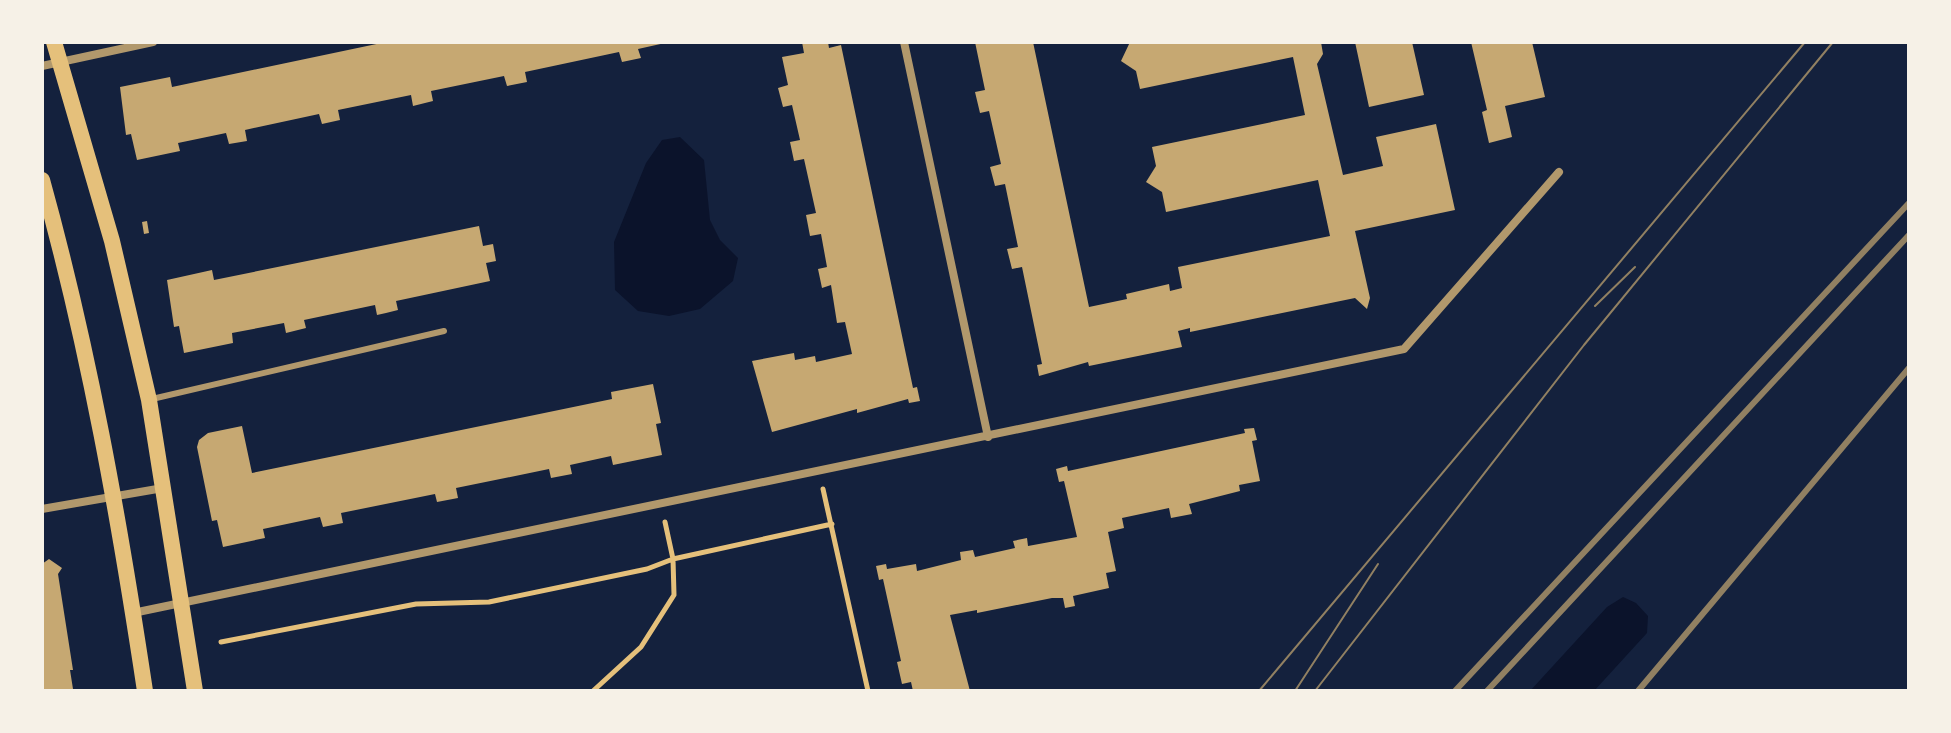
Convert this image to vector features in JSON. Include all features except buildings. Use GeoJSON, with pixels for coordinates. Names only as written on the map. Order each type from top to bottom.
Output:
{"type":"FeatureCollection","features":[{"type":"Feature","properties":{"kind":"main road"},"geometry":{"type":"LineString","coordinates":[[54,42],[112,241],[149,400],[195,691]]}},
{"type":"Feature","properties":{"kind":"main road"},"geometry":{"type":"LineString","coordinates":[[42,180],[81,325],[115,496],[145,691]]}},
{"type":"Feature","properties":{"kind":"street"},"geometry":{"type":"LineString","coordinates":[[42,66],[153,42]]}},
{"type":"Feature","properties":{"kind":"street"},"geometry":{"type":"LineString","coordinates":[[904,42],[988,437]]}},
{"type":"Feature","properties":{"kind":"street"},"geometry":{"type":"LineString","coordinates":[[133,613],[181,606],[1404,349],[1559,172]]}},
{"type":"Feature","properties":{"kind":"street"},"geometry":{"type":"LineString","coordinates":[[42,509],[163,488]]}},
{"type":"Feature","properties":{"kind":"lane"},"geometry":{"type":"LineString","coordinates":[[149,400],[444,331]]}},
{"type":"Feature","properties":{"kind":"path"},"geometry":{"type":"LineString","coordinates":[[819,473],[868,691]]}},
{"type":"Feature","properties":{"kind":"path"},"geometry":{"type":"LineString","coordinates":[[593,691],[641,647],[674,595],[673,559],[662,506]]}},
{"type":"Feature","properties":{"kind":"path"},"geometry":{"type":"LineString","coordinates":[[221,642],[416,604],[489,602],[647,569],[673,559],[832,524]]}},
{"type":"Feature","properties":{"kind":"water"},"geometry":{"type":"Polygon","coordinates":[[[680,137],[704,160],[710,220],[720,240],[738,258],[733,281],[700,309],[669,316],[638,311],[615,290],[614,242],[646,163],[662,140],[680,137]]]}},
{"type":"Feature","properties":{"kind":"water"},"geometry":{"type":"Polygon","coordinates":[[[1623,597],[1636,603],[1648,616],[1647,633],[1594,691],[1530,691],[1607,607],[1623,597]]]}},
{"type":"Feature","properties":{"kind":"tram line"},"geometry":{"type":"LineString","coordinates":[[1259,691],[1805,42]]}},
{"type":"Feature","properties":{"kind":"tram line"},"geometry":{"type":"LineString","coordinates":[[1315,691],[1584,345],[1833,42]]}},
{"type":"Feature","properties":{"kind":"tram line"},"geometry":{"type":"LineString","coordinates":[[1595,306],[1635,267]]}},
{"type":"Feature","properties":{"kind":"tram line"},"geometry":{"type":"LineString","coordinates":[[1295,691],[1378,564]]}},
{"type":"Feature","properties":{"kind":"railway"},"geometry":{"type":"LineString","coordinates":[[1455,691],[1909,203]]}},
{"type":"Feature","properties":{"kind":"railway"},"geometry":{"type":"LineString","coordinates":[[1487,691],[1909,235]]}},
{"type":"Feature","properties":{"kind":"railway"},"geometry":{"type":"LineString","coordinates":[[1638,691],[1909,368]]}}]}
